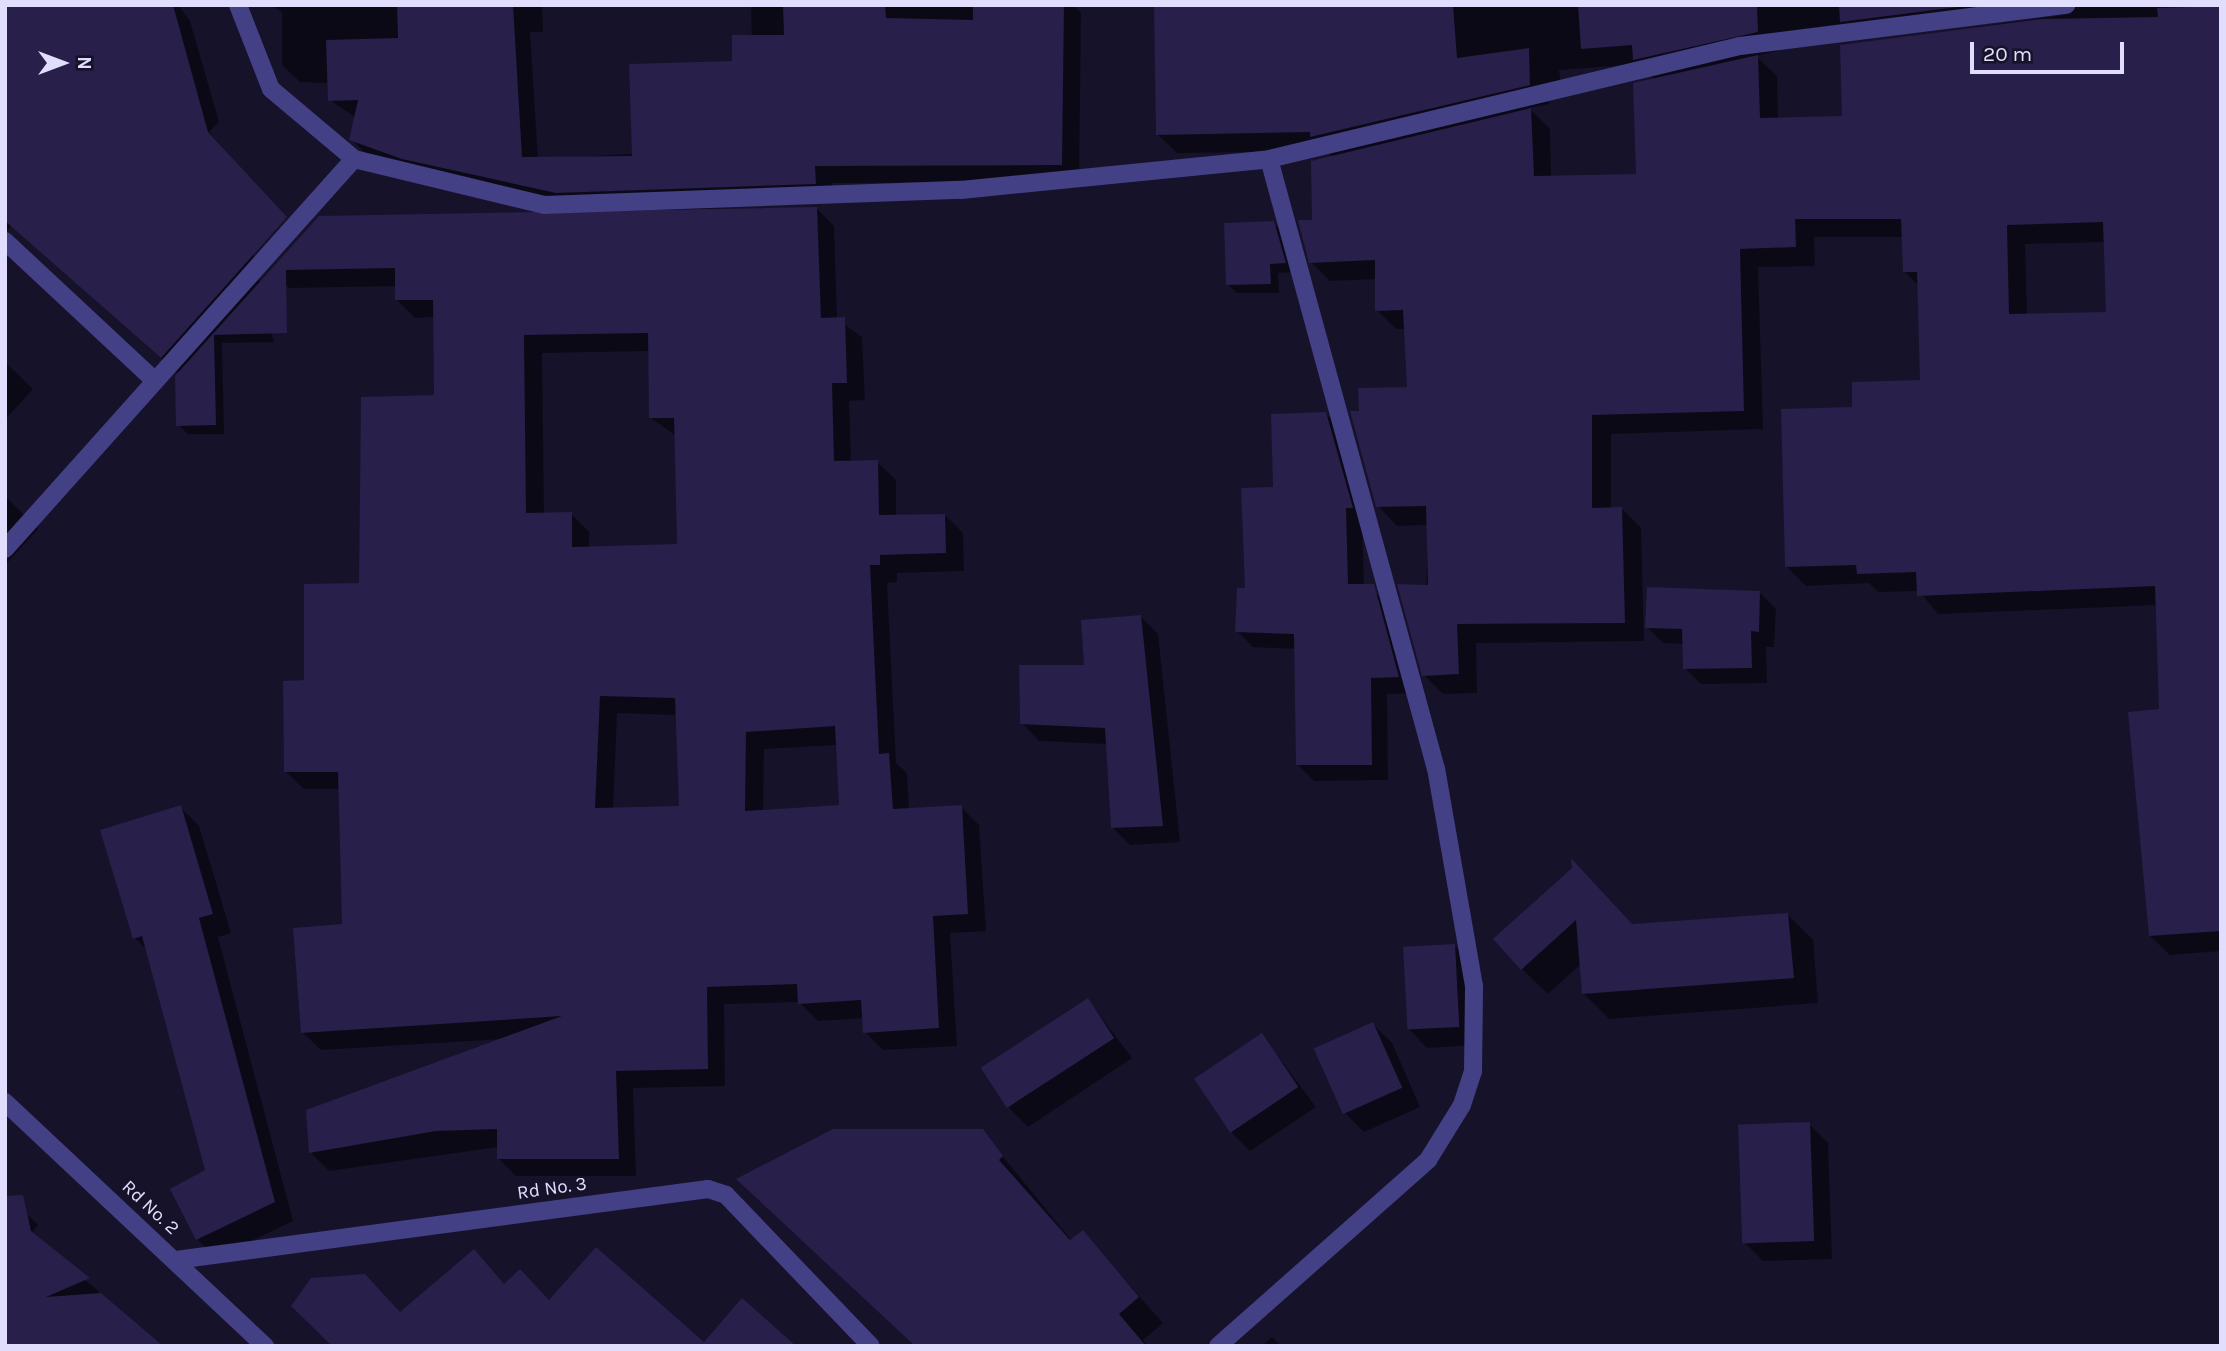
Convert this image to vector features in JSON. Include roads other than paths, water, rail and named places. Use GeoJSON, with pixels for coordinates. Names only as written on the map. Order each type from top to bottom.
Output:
{"type":"FeatureCollection","features":[{"type":"Feature","properties":{"kind":"street"},"geometry":{"type":"LineString","coordinates":[[238,5],[271,89],[354,159],[544,205],[961,190],[1269,159],[1740,46],[2066,5]]}},
{"type":"Feature","properties":{"kind":"street"},"geometry":{"type":"LineString","coordinates":[[5,549],[354,159]]}},
{"type":"Feature","properties":{"kind":"street"},"geometry":{"type":"LineString","coordinates":[[1218,1346],[1428,1160],[1462,1105],[1473,1072],[1474,986],[1436,769],[1269,159]]}},
{"type":"Feature","properties":{"kind":"street"},"geometry":{"type":"LineString","coordinates":[[5,241],[155,381]]}},
{"type":"Feature","properties":{"kind":"street","name":"Rd No. 2"},"geometry":{"type":"LineString","coordinates":[[5,1102],[265,1346]]}},
{"type":"Feature","properties":{"kind":"street","name":"Rd No. 3"},"geometry":{"type":"LineString","coordinates":[[176,1260],[708,1189],[726,1195],[871,1346]]}}]}
